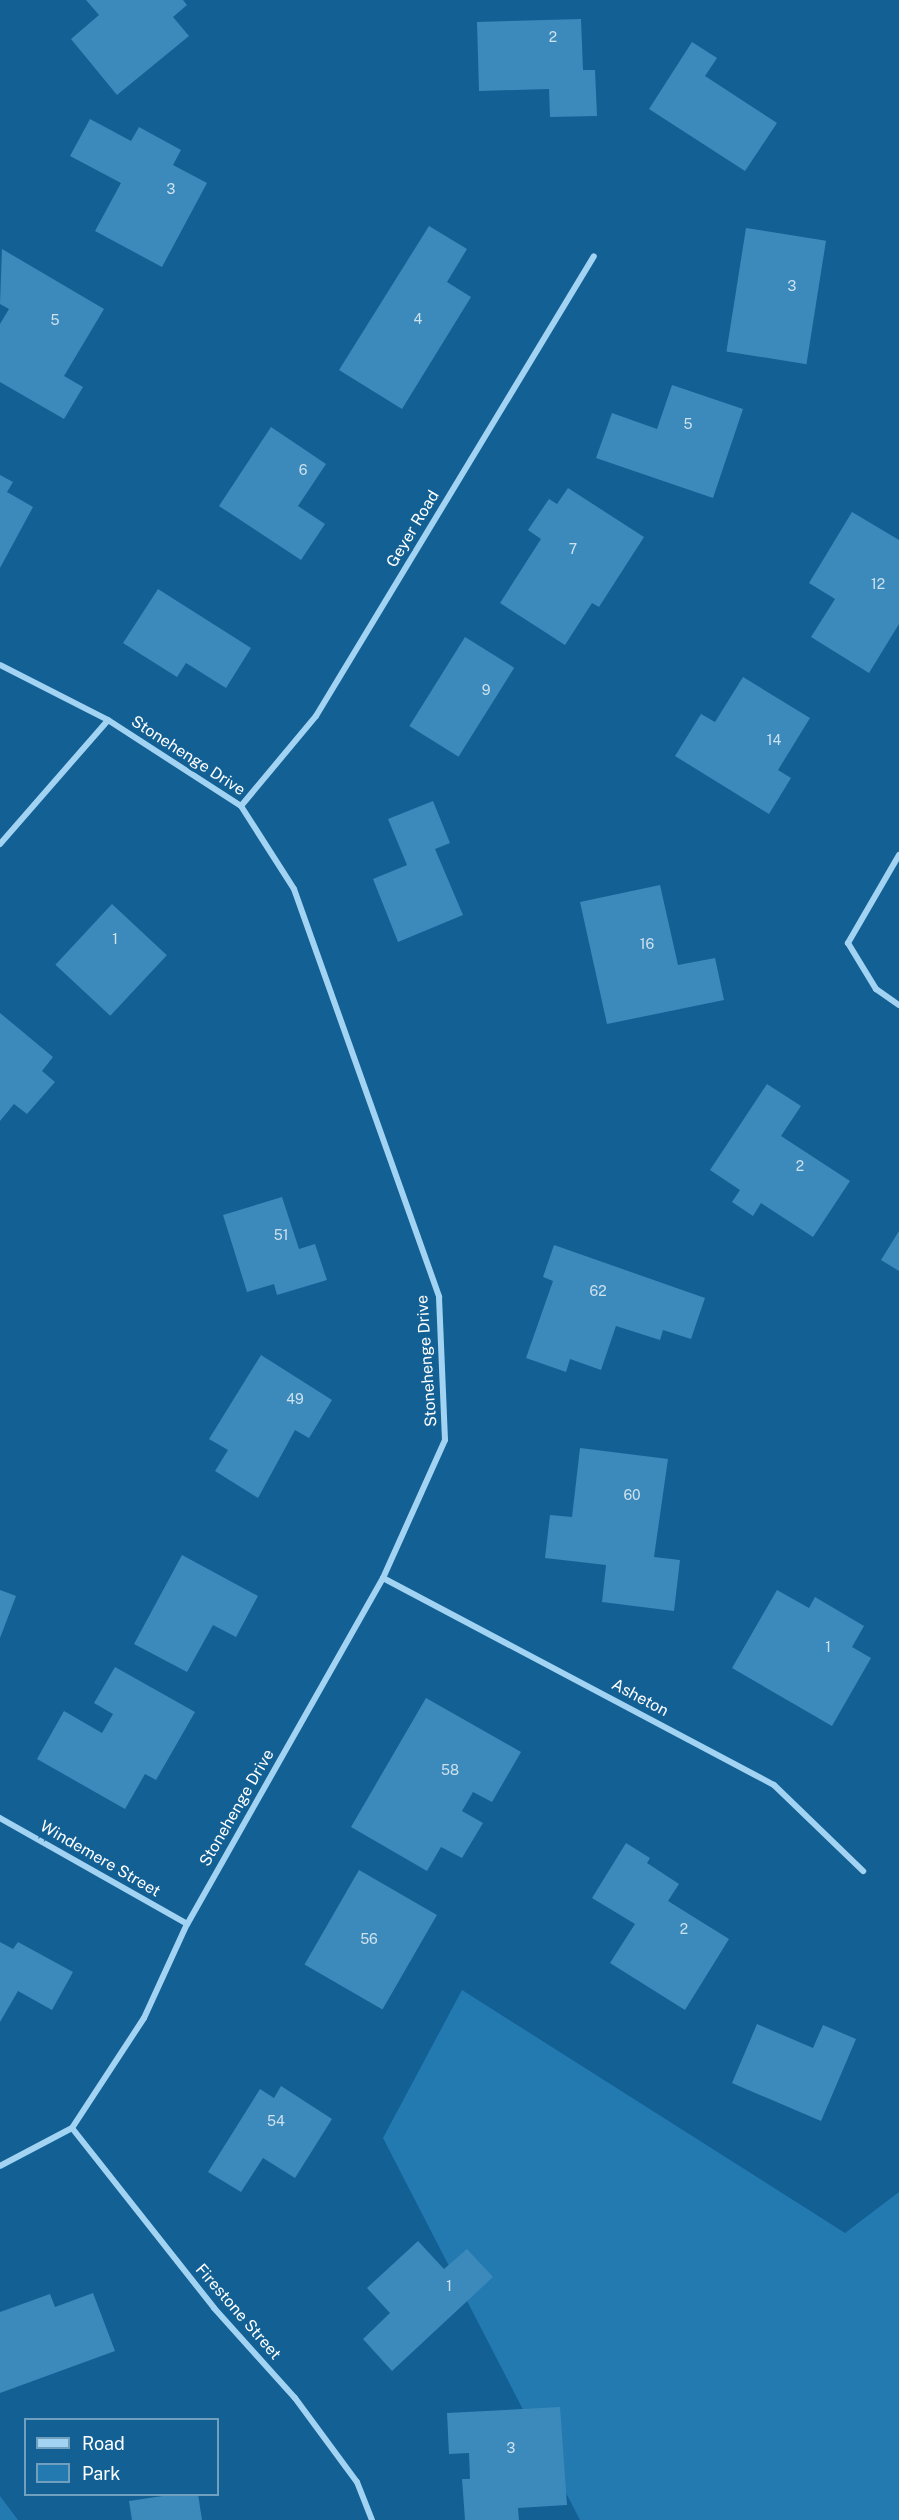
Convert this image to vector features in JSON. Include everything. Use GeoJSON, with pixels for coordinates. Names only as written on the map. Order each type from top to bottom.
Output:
{"type":"FeatureCollection","features":[{"type":"Feature","properties":{"kind":"street","name":"Geyer Road"},"geometry":{"type":"LineString","coordinates":[[241,806],[316,716],[594,256]]}},
{"type":"Feature","properties":{"kind":"street","name":"Stonehenge Drive"},"geometry":{"type":"LineString","coordinates":[[0,665],[108,720],[241,806],[294,889],[439,1297],[445,1440],[383,1578],[187,1924],[144,2018],[72,2128],[0,2166]]}},
{"type":"Feature","properties":{"kind":"street"},"geometry":{"type":"LineString","coordinates":[[0,844],[108,720]]}},
{"type":"Feature","properties":{"kind":"street"},"geometry":{"type":"LineString","coordinates":[[899,855],[848,943],[876,989],[899,1005]]}},
{"type":"Feature","properties":{"kind":"street","name":"Asheton"},"geometry":{"type":"LineString","coordinates":[[383,1578],[774,1785],[863,1871]]}},
{"type":"Feature","properties":{"kind":"street","name":"Windemere Street"},"geometry":{"type":"LineString","coordinates":[[0,1818],[187,1924]]}},
{"type":"Feature","properties":{"kind":"street","name":"Firestone Street"},"geometry":{"type":"LineString","coordinates":[[72,2128],[214,2308],[295,2398],[357,2482],[372,2520]]}},
{"type":"Feature","properties":{"kind":"green space"},"geometry":{"type":"Polygon","coordinates":[[[462,1990],[845,2233],[899,2192],[899,2520],[580,2520],[383,2138],[462,1990]]]}},
{"type":"Feature","properties":{"kind":"green space"},"geometry":{"type":"Polygon","coordinates":[[[0,2496],[18,2520],[0,2520],[0,2496]]]}},
{"type":"Feature","properties":{"kind":"building"},"geometry":{"type":"Polygon","coordinates":[[[86,0],[183,0],[187,5],[173,17],[189,36],[117,95],[71,39],[99,15],[86,0]]]}},
{"type":"Feature","properties":{"kind":"building"},"geometry":{"type":"Polygon","coordinates":[[[581,19],[583,70],[595,70],[597,116],[550,117],[549,89],[479,91],[477,22],[581,19]]]}},
{"type":"Feature","properties":{"kind":"building"},"geometry":{"type":"Polygon","coordinates":[[[692,42],[717,58],[705,76],[777,123],[745,171],[649,109],[692,42]]]}},
{"type":"Feature","properties":{"kind":"building"},"geometry":{"type":"Polygon","coordinates":[[[90,119],[131,141],[139,127],[181,150],[173,165],[207,183],[162,267],[95,231],[121,183],[70,156],[90,119]]]}},
{"type":"Feature","properties":{"kind":"building"},"geometry":{"type":"Polygon","coordinates":[[[429,226],[467,249],[447,282],[471,297],[402,409],[339,370],[429,226]]]}},
{"type":"Feature","properties":{"kind":"building"},"geometry":{"type":"Polygon","coordinates":[[[746,228],[826,241],[806,364],[726,351],[746,228]]]}},
{"type":"Feature","properties":{"kind":"building"},"geometry":{"type":"Polygon","coordinates":[[[2,249],[104,309],[64,376],[83,387],[64,419],[0,382],[0,324],[9,309],[0,304],[2,249]]]}},
{"type":"Feature","properties":{"kind":"building"},"geometry":{"type":"Polygon","coordinates":[[[672,385],[743,409],[713,498],[596,458],[612,413],[657,429],[672,385]]]}},
{"type":"Feature","properties":{"kind":"building"},"geometry":{"type":"Polygon","coordinates":[[[271,427],[326,464],[298,506],[325,524],[301,560],[219,506],[271,427]]]}},
{"type":"Feature","properties":{"kind":"building"},"geometry":{"type":"Polygon","coordinates":[[[0,475],[13,482],[7,492],[33,507],[0,568],[0,475]]]}},
{"type":"Feature","properties":{"kind":"building"},"geometry":{"type":"Polygon","coordinates":[[[568,488],[644,537],[599,607],[592,603],[565,645],[500,603],[541,539],[528,530],[549,499],[557,504],[568,488]]]}},
{"type":"Feature","properties":{"kind":"building"},"geometry":{"type":"Polygon","coordinates":[[[852,512],[899,540],[899,624],[869,673],[811,637],[835,599],[809,583],[852,512]]]}},
{"type":"Feature","properties":{"kind":"building"},"geometry":{"type":"Polygon","coordinates":[[[158,589],[251,648],[226,688],[186,663],[177,677],[123,643],[158,589]]]}},
{"type":"Feature","properties":{"kind":"building"},"geometry":{"type":"Polygon","coordinates":[[[465,637],[514,668],[459,757],[409,726],[465,637]]]}},
{"type":"Feature","properties":{"kind":"building"},"geometry":{"type":"Polygon","coordinates":[[[743,677],[810,718],[778,770],[791,778],[769,814],[675,756],[701,714],[715,722],[743,677]]]}},
{"type":"Feature","properties":{"kind":"building"},"geometry":{"type":"Polygon","coordinates":[[[433,801],[450,843],[435,849],[463,915],[398,942],[373,879],[407,865],[388,819],[433,801]]]}},
{"type":"Feature","properties":{"kind":"building"},"geometry":{"type":"Polygon","coordinates":[[[660,885],[678,965],[715,958],[724,1000],[607,1024],[580,902],[660,885]]]}},
{"type":"Feature","properties":{"kind":"building"},"geometry":{"type":"Polygon","coordinates":[[[112,904],[167,955],[110,1016],[55,965],[112,904]]]}},
{"type":"Feature","properties":{"kind":"building"},"geometry":{"type":"Polygon","coordinates":[[[0,1013],[53,1057],[42,1071],[55,1082],[27,1114],[14,1104],[0,1121],[0,1013]]]}},
{"type":"Feature","properties":{"kind":"building"},"geometry":{"type":"Polygon","coordinates":[[[767,1084],[801,1106],[781,1136],[850,1181],[813,1237],[761,1203],[753,1216],[732,1202],[740,1190],[710,1170],[767,1084]]]}},
{"type":"Feature","properties":{"kind":"building"},"geometry":{"type":"Polygon","coordinates":[[[282,1197],[299,1249],[315,1244],[327,1280],[277,1295],[274,1284],[247,1292],[223,1215],[282,1197]]]}},
{"type":"Feature","properties":{"kind":"building"},"geometry":{"type":"Polygon","coordinates":[[[899,1231],[899,1271],[881,1260],[899,1231]]]}},
{"type":"Feature","properties":{"kind":"building"},"geometry":{"type":"Polygon","coordinates":[[[554,1245],[705,1298],[691,1339],[663,1330],[660,1340],[616,1326],[601,1370],[570,1359],[566,1372],[526,1358],[553,1281],[543,1277],[554,1245]]]}},
{"type":"Feature","properties":{"kind":"building"},"geometry":{"type":"Polygon","coordinates":[[[261,1355],[332,1400],[309,1438],[295,1430],[258,1498],[215,1471],[228,1450],[209,1439],[261,1355]]]}},
{"type":"Feature","properties":{"kind":"building"},"geometry":{"type":"Polygon","coordinates":[[[580,1448],[668,1459],[654,1557],[680,1560],[674,1611],[602,1602],[606,1565],[545,1558],[550,1515],[572,1517],[580,1448]]]}},
{"type":"Feature","properties":{"kind":"building"},"geometry":{"type":"Polygon","coordinates":[[[182,1555],[258,1596],[236,1637],[213,1625],[187,1672],[134,1644],[182,1555]]]}},
{"type":"Feature","properties":{"kind":"building"},"geometry":{"type":"Polygon","coordinates":[[[0,1590],[16,1596],[0,1638],[0,1590]]]}},
{"type":"Feature","properties":{"kind":"building"},"geometry":{"type":"Polygon","coordinates":[[[777,1590],[809,1608],[815,1597],[864,1626],[852,1647],[871,1658],[832,1726],[732,1668],[777,1590]]]}},
{"type":"Feature","properties":{"kind":"building"},"geometry":{"type":"Polygon","coordinates":[[[115,1667],[195,1712],[156,1780],[145,1774],[125,1809],[37,1759],[64,1711],[102,1733],[113,1714],[94,1703],[115,1667]]]}},
{"type":"Feature","properties":{"kind":"building"},"geometry":{"type":"Polygon","coordinates":[[[426,1698],[521,1752],[492,1802],[473,1792],[462,1811],[483,1823],[462,1858],[441,1847],[427,1871],[351,1827],[426,1698]]]}},
{"type":"Feature","properties":{"kind":"building"},"geometry":{"type":"Polygon","coordinates":[[[626,1843],[650,1858],[647,1863],[679,1884],[668,1901],[729,1939],[685,2010],[610,1963],[635,1924],[592,1898],[626,1843]]]}},
{"type":"Feature","properties":{"kind":"building"},"geometry":{"type":"Polygon","coordinates":[[[359,1870],[437,1915],[382,2009],[304,1964],[359,1870]]]}},
{"type":"Feature","properties":{"kind":"building"},"geometry":{"type":"Polygon","coordinates":[[[0,1942],[13,1949],[18,1942],[73,1972],[52,2010],[18,1991],[0,2022],[0,1942]]]}},
{"type":"Feature","properties":{"kind":"building"},"geometry":{"type":"Polygon","coordinates":[[[757,2024],[813,2048],[823,2025],[856,2039],[821,2121],[732,2083],[757,2024]]]}},
{"type":"Feature","properties":{"kind":"building"},"geometry":{"type":"Polygon","coordinates":[[[281,2086],[332,2119],[295,2178],[263,2158],[241,2192],[208,2172],[260,2089],[274,2098],[281,2086]]]}},
{"type":"Feature","properties":{"kind":"building"},"geometry":{"type":"Polygon","coordinates":[[[418,2241],[444,2269],[467,2249],[493,2277],[392,2371],[363,2339],[390,2313],[367,2288],[418,2241]]]}},
{"type":"Feature","properties":{"kind":"building"},"geometry":{"type":"Polygon","coordinates":[[[93,2293],[115,2351],[0,2393],[0,2312],[50,2294],[55,2307],[93,2293]]]}},
{"type":"Feature","properties":{"kind":"building"},"geometry":{"type":"Polygon","coordinates":[[[560,2407],[567,2505],[518,2508],[519,2520],[465,2520],[462,2479],[470,2479],[469,2453],[449,2454],[447,2413],[560,2407]]]}},
{"type":"Feature","properties":{"kind":"building"},"geometry":{"type":"Polygon","coordinates":[[[163,2496],[198,2496],[202,2520],[132,2520],[129,2501],[163,2496]]]}}]}
